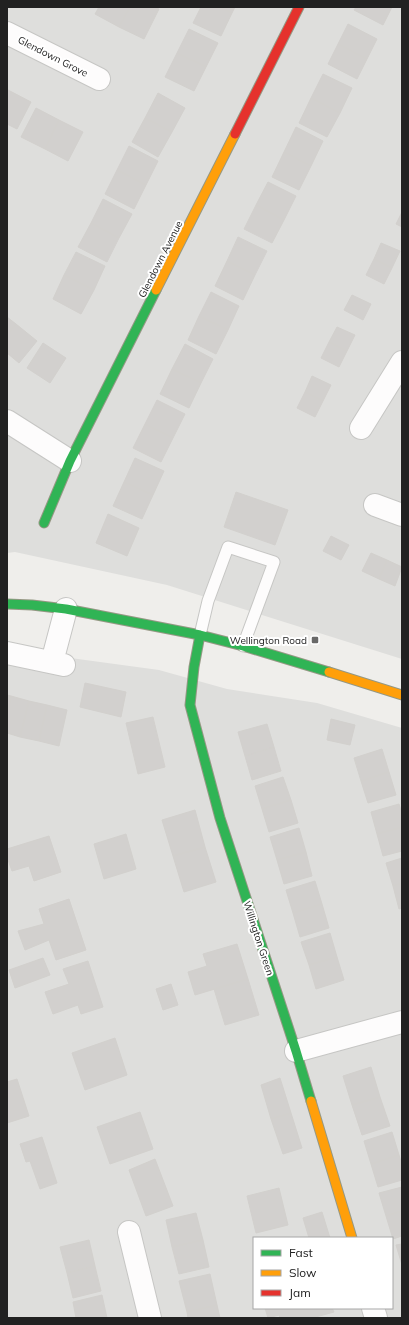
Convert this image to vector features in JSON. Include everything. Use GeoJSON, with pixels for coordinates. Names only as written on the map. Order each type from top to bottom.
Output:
{"type":"FeatureCollection","features":[{"type":"Feature","properties":{"kind":"street","name":"Glendown Avenue"},"geometry":{"type":"LineString","coordinates":[[44,523],[70,460],[299,7]]}},
{"type":"Feature","properties":{"kind":"street","name":"Glendown Grove"},"geometry":{"type":"LineString","coordinates":[[7,33],[99,79]]}},
{"type":"Feature","properties":{"kind":"street"},"geometry":{"type":"LineString","coordinates":[[361,428],[402,362]]}},
{"type":"Feature","properties":{"kind":"street"},"geometry":{"type":"LineString","coordinates":[[7,421],[70,460]]}},
{"type":"Feature","properties":{"kind":"street"},"geometry":{"type":"LineString","coordinates":[[375,506],[402,515]]}},
{"type":"Feature","properties":{"kind":"street"},"geometry":{"type":"LineString","coordinates":[[7,604],[66,609],[200,635],[244,646],[402,695]]}},
{"type":"Feature","properties":{"kind":"street"},"geometry":{"type":"LineString","coordinates":[[7,653],[58,664],[66,609]]}},
{"type":"Feature","properties":{"kind":"street","name":"Willington Green"},"geometry":{"type":"LineString","coordinates":[[200,635],[194,666],[190,705],[220,818],[296,1051],[352,1237]]}},
{"type":"Feature","properties":{"kind":"street"},"geometry":{"type":"LineString","coordinates":[[296,1051],[402,1022]]}},
{"type":"Feature","properties":{"kind":"street"},"geometry":{"type":"LineString","coordinates":[[129,1232],[150,1318]]}},
{"type":"Feature","properties":{"kind":"lane"},"geometry":{"type":"LineString","coordinates":[[200,635],[208,601],[228,547],[274,562],[244,646]]}},
{"type":"Feature","properties":{"kind":"shaded area"},"geometry":{"type":"Polygon","coordinates":[[[7,7],[402,7],[402,659],[167,585],[15,552],[7,553],[7,7]]]}},
{"type":"Feature","properties":{"kind":"shaded area"},"geometry":{"type":"Polygon","coordinates":[[[7,645],[41,654],[159,670],[227,689],[317,703],[402,728],[402,1318],[7,1318],[7,645]]]}},
{"type":"Feature","properties":{"kind":"building"},"geometry":{"type":"Polygon","coordinates":[[[99,7],[130,7],[119,27],[95,14],[99,7]]]}},
{"type":"Feature","properties":{"kind":"building"},"geometry":{"type":"Polygon","coordinates":[[[130,7],[154,7],[159,9],[144,39],[119,27],[130,7]]]}},
{"type":"Feature","properties":{"kind":"building"},"geometry":{"type":"Polygon","coordinates":[[[201,7],[220,7],[232,13],[221,36],[193,23],[201,7]]]}},
{"type":"Feature","properties":{"kind":"building"},"geometry":{"type":"Polygon","coordinates":[[[220,7],[235,7],[232,13],[220,7]]]}},
{"type":"Feature","properties":{"kind":"building"},"geometry":{"type":"Polygon","coordinates":[[[356,7],[392,7],[383,25],[354,10],[356,7]]]}},
{"type":"Feature","properties":{"kind":"building"},"geometry":{"type":"Polygon","coordinates":[[[348,24],[377,39],[367,59],[338,44],[348,24]]]}},
{"type":"Feature","properties":{"kind":"building"},"geometry":{"type":"Polygon","coordinates":[[[189,29],[218,43],[206,67],[177,53],[189,29]]]}},
{"type":"Feature","properties":{"kind":"building"},"geometry":{"type":"Polygon","coordinates":[[[338,44],[367,59],[357,79],[328,64],[338,44]]]}},
{"type":"Feature","properties":{"kind":"building"},"geometry":{"type":"Polygon","coordinates":[[[177,53],[206,67],[194,91],[165,77],[177,53]]]}},
{"type":"Feature","properties":{"kind":"building"},"geometry":{"type":"Polygon","coordinates":[[[323,74],[352,88],[340,113],[311,98],[323,74]]]}},
{"type":"Feature","properties":{"kind":"building"},"geometry":{"type":"Polygon","coordinates":[[[8,90],[31,102],[17,129],[7,124],[8,90]]]}},
{"type":"Feature","properties":{"kind":"building"},"geometry":{"type":"Polygon","coordinates":[[[158,93],[185,108],[172,132],[145,118],[158,93]]]}},
{"type":"Feature","properties":{"kind":"building"},"geometry":{"type":"Polygon","coordinates":[[[311,98],[340,113],[327,137],[299,123],[311,98]]]}},
{"type":"Feature","properties":{"kind":"building"},"geometry":{"type":"Polygon","coordinates":[[[36,108],[59,120],[45,149],[21,137],[36,108]]]}},
{"type":"Feature","properties":{"kind":"building"},"geometry":{"type":"Polygon","coordinates":[[[145,118],[172,132],[158,157],[132,142],[145,118]]]}},
{"type":"Feature","properties":{"kind":"building"},"geometry":{"type":"Polygon","coordinates":[[[59,120],[83,132],[68,161],[45,149],[59,120]]]}},
{"type":"Feature","properties":{"kind":"building"},"geometry":{"type":"Polygon","coordinates":[[[296,127],[323,141],[311,166],[284,152],[296,127]]]}},
{"type":"Feature","properties":{"kind":"building"},"geometry":{"type":"Polygon","coordinates":[[[129,146],[158,161],[146,185],[117,170],[129,146]]]}},
{"type":"Feature","properties":{"kind":"building"},"geometry":{"type":"Polygon","coordinates":[[[284,152],[311,166],[299,190],[272,177],[284,152]]]}},
{"type":"Feature","properties":{"kind":"building"},"geometry":{"type":"Polygon","coordinates":[[[117,170],[146,185],[134,209],[105,194],[117,170]]]}},
{"type":"Feature","properties":{"kind":"building"},"geometry":{"type":"Polygon","coordinates":[[[268,182],[296,196],[284,220],[256,205],[268,182]]]}},
{"type":"Feature","properties":{"kind":"building"},"geometry":{"type":"Polygon","coordinates":[[[103,199],[132,214],[119,238],[91,223],[103,199]]]}},
{"type":"Feature","properties":{"kind":"building"},"geometry":{"type":"Polygon","coordinates":[[[256,205],[284,220],[272,243],[244,229],[256,205]]]}},
{"type":"Feature","properties":{"kind":"building"},"geometry":{"type":"Polygon","coordinates":[[[402,212],[402,227],[396,224],[402,212]]]}},
{"type":"Feature","properties":{"kind":"building"},"geometry":{"type":"Polygon","coordinates":[[[91,223],[119,238],[107,262],[78,247],[91,223]]]}},
{"type":"Feature","properties":{"kind":"building"},"geometry":{"type":"Polygon","coordinates":[[[238,237],[267,251],[255,275],[227,261],[238,237]]]}},
{"type":"Feature","properties":{"kind":"building"},"geometry":{"type":"Polygon","coordinates":[[[381,243],[400,251],[392,268],[374,259],[381,243]]]}},
{"type":"Feature","properties":{"kind":"building"},"geometry":{"type":"Polygon","coordinates":[[[76,252],[105,266],[94,290],[64,275],[76,252]]]}},
{"type":"Feature","properties":{"kind":"building"},"geometry":{"type":"Polygon","coordinates":[[[374,259],[392,268],[384,284],[366,275],[374,259]]]}},
{"type":"Feature","properties":{"kind":"building"},"geometry":{"type":"Polygon","coordinates":[[[227,261],[255,275],[243,300],[215,286],[227,261]]]}},
{"type":"Feature","properties":{"kind":"building"},"geometry":{"type":"Polygon","coordinates":[[[64,275],[94,290],[81,314],[53,299],[64,275]]]}},
{"type":"Feature","properties":{"kind":"building"},"geometry":{"type":"Polygon","coordinates":[[[211,292],[239,306],[228,330],[199,316],[211,292]]]}},
{"type":"Feature","properties":{"kind":"building"},"geometry":{"type":"Polygon","coordinates":[[[352,295],[371,304],[363,320],[344,310],[352,295]]]}},
{"type":"Feature","properties":{"kind":"building"},"geometry":{"type":"Polygon","coordinates":[[[199,316],[228,330],[216,354],[188,340],[199,316]]]}},
{"type":"Feature","properties":{"kind":"building"},"geometry":{"type":"Polygon","coordinates":[[[7,317],[16,324],[7,335],[7,317]]]}},
{"type":"Feature","properties":{"kind":"building"},"geometry":{"type":"Polygon","coordinates":[[[16,324],[37,341],[19,363],[7,353],[7,335],[16,324]]]}},
{"type":"Feature","properties":{"kind":"building"},"geometry":{"type":"Polygon","coordinates":[[[337,327],[355,335],[347,351],[329,342],[337,327]]]}},
{"type":"Feature","properties":{"kind":"building"},"geometry":{"type":"Polygon","coordinates":[[[329,342],[347,351],[339,367],[321,358],[329,342]]]}},
{"type":"Feature","properties":{"kind":"building"},"geometry":{"type":"Polygon","coordinates":[[[43,343],[66,358],[50,383],[27,368],[43,343]]]}},
{"type":"Feature","properties":{"kind":"building"},"geometry":{"type":"Polygon","coordinates":[[[185,344],[213,359],[201,383],[172,369],[185,344]]]}},
{"type":"Feature","properties":{"kind":"building"},"geometry":{"type":"Polygon","coordinates":[[[172,369],[201,383],[189,408],[160,394],[172,369]]]}},
{"type":"Feature","properties":{"kind":"building"},"geometry":{"type":"Polygon","coordinates":[[[312,376],[331,385],[323,401],[305,392],[312,376]]]}},
{"type":"Feature","properties":{"kind":"building"},"geometry":{"type":"Polygon","coordinates":[[[305,392],[323,401],[315,417],[297,408],[305,392]]]}},
{"type":"Feature","properties":{"kind":"building"},"geometry":{"type":"Polygon","coordinates":[[[157,400],[185,414],[173,438],[145,424],[157,400]]]}},
{"type":"Feature","properties":{"kind":"building"},"geometry":{"type":"Polygon","coordinates":[[[145,424],[173,438],[161,462],[133,448],[145,424]]]}},
{"type":"Feature","properties":{"kind":"building"},"geometry":{"type":"Polygon","coordinates":[[[135,458],[164,471],[153,495],[124,482],[135,458]]]}},
{"type":"Feature","properties":{"kind":"building"},"geometry":{"type":"Polygon","coordinates":[[[124,482],[153,495],[142,519],[113,506],[124,482]]]}},
{"type":"Feature","properties":{"kind":"building"},"geometry":{"type":"Polygon","coordinates":[[[236,492],[288,510],[275,545],[224,527],[236,492]]]}},
{"type":"Feature","properties":{"kind":"building"},"geometry":{"type":"Polygon","coordinates":[[[108,514],[139,528],[127,556],[96,543],[108,514]]]}},
{"type":"Feature","properties":{"kind":"building"},"geometry":{"type":"Polygon","coordinates":[[[331,536],[349,545],[341,560],[323,551],[331,536]]]}},
{"type":"Feature","properties":{"kind":"building"},"geometry":{"type":"Polygon","coordinates":[[[371,553],[387,560],[379,579],[362,571],[371,553]]]}},
{"type":"Feature","properties":{"kind":"building"},"geometry":{"type":"Polygon","coordinates":[[[387,560],[402,567],[395,586],[379,579],[387,560]]]}},
{"type":"Feature","properties":{"kind":"building"},"geometry":{"type":"Polygon","coordinates":[[[85,683],[126,692],[121,717],[80,707],[85,683]]]}},
{"type":"Feature","properties":{"kind":"building"},"geometry":{"type":"Polygon","coordinates":[[[7,695],[11,696],[7,715],[7,695]]]}},
{"type":"Feature","properties":{"kind":"building"},"geometry":{"type":"Polygon","coordinates":[[[11,696],[29,701],[20,737],[7,733],[7,715],[11,696]]]}},
{"type":"Feature","properties":{"kind":"building"},"geometry":{"type":"Polygon","coordinates":[[[29,701],[47,705],[39,741],[20,737],[29,701]]]}},
{"type":"Feature","properties":{"kind":"building"},"geometry":{"type":"Polygon","coordinates":[[[47,705],[67,710],[59,746],[39,741],[47,705]]]}},
{"type":"Feature","properties":{"kind":"building"},"geometry":{"type":"Polygon","coordinates":[[[153,717],[165,767],[138,774],[126,723],[153,717]]]}},
{"type":"Feature","properties":{"kind":"building"},"geometry":{"type":"Polygon","coordinates":[[[331,719],[355,725],[350,745],[327,740],[331,719]]]}},
{"type":"Feature","properties":{"kind":"building"},"geometry":{"type":"Polygon","coordinates":[[[267,724],[274,747],[245,756],[238,732],[267,724]]]}},
{"type":"Feature","properties":{"kind":"building"},"geometry":{"type":"Polygon","coordinates":[[[274,747],[281,771],[252,780],[245,756],[274,747]]]}},
{"type":"Feature","properties":{"kind":"building"},"geometry":{"type":"Polygon","coordinates":[[[382,749],[389,772],[361,781],[354,758],[382,749]]]}},
{"type":"Feature","properties":{"kind":"building"},"geometry":{"type":"Polygon","coordinates":[[[389,772],[396,795],[368,803],[361,781],[389,772]]]}},
{"type":"Feature","properties":{"kind":"building"},"geometry":{"type":"Polygon","coordinates":[[[283,777],[291,800],[262,809],[255,786],[283,777]]]}},
{"type":"Feature","properties":{"kind":"building"},"geometry":{"type":"Polygon","coordinates":[[[291,800],[298,823],[269,832],[262,809],[291,800]]]}},
{"type":"Feature","properties":{"kind":"building"},"geometry":{"type":"Polygon","coordinates":[[[399,804],[402,814],[402,827],[377,834],[371,812],[399,804]]]}},
{"type":"Feature","properties":{"kind":"building"},"geometry":{"type":"Polygon","coordinates":[[[195,810],[205,847],[173,856],[162,820],[195,810]]]}},
{"type":"Feature","properties":{"kind":"building"},"geometry":{"type":"Polygon","coordinates":[[[402,827],[402,851],[383,856],[377,834],[402,827]]]}},
{"type":"Feature","properties":{"kind":"building"},"geometry":{"type":"Polygon","coordinates":[[[299,828],[306,852],[277,860],[270,837],[299,828]]]}},
{"type":"Feature","properties":{"kind":"building"},"geometry":{"type":"Polygon","coordinates":[[[126,834],[136,869],[104,879],[94,844],[126,834]]]}},
{"type":"Feature","properties":{"kind":"building"},"geometry":{"type":"Polygon","coordinates":[[[49,836],[61,872],[34,881],[29,866],[12,871],[7,857],[7,849],[49,836]]]}},
{"type":"Feature","properties":{"kind":"building"},"geometry":{"type":"Polygon","coordinates":[[[205,847],[216,882],[184,892],[173,856],[205,847]]]}},
{"type":"Feature","properties":{"kind":"building"},"geometry":{"type":"Polygon","coordinates":[[[306,852],[312,876],[284,884],[277,860],[306,852]]]}},
{"type":"Feature","properties":{"kind":"building"},"geometry":{"type":"Polygon","coordinates":[[[402,858],[402,883],[393,886],[386,863],[402,858]]]}},
{"type":"Feature","properties":{"kind":"building"},"geometry":{"type":"Polygon","coordinates":[[[315,881],[322,904],[293,913],[286,890],[315,881]]]}},
{"type":"Feature","properties":{"kind":"building"},"geometry":{"type":"Polygon","coordinates":[[[402,883],[402,908],[399,909],[393,886],[402,883]]]}},
{"type":"Feature","properties":{"kind":"building"},"geometry":{"type":"Polygon","coordinates":[[[69,899],[86,950],[56,960],[49,940],[25,950],[18,931],[44,924],[39,909],[69,899]]]}},
{"type":"Feature","properties":{"kind":"building"},"geometry":{"type":"Polygon","coordinates":[[[322,904],[329,928],[300,937],[293,913],[322,904]]]}},
{"type":"Feature","properties":{"kind":"building"},"geometry":{"type":"Polygon","coordinates":[[[330,933],[337,957],[309,965],[301,942],[330,933]]]}},
{"type":"Feature","properties":{"kind":"building"},"geometry":{"type":"Polygon","coordinates":[[[237,944],[248,979],[195,995],[188,972],[207,966],[203,954],[237,944]]]}},
{"type":"Feature","properties":{"kind":"building"},"geometry":{"type":"Polygon","coordinates":[[[337,957],[344,980],[316,989],[309,965],[337,957]]]}},
{"type":"Feature","properties":{"kind":"building"},"geometry":{"type":"Polygon","coordinates":[[[43,958],[50,975],[15,988],[9,970],[43,958]]]}},
{"type":"Feature","properties":{"kind":"building"},"geometry":{"type":"Polygon","coordinates":[[[88,961],[103,1007],[81,1014],[78,1005],[53,1014],[45,992],[69,984],[63,969],[88,961]]]}},
{"type":"Feature","properties":{"kind":"building"},"geometry":{"type":"Polygon","coordinates":[[[248,979],[259,1015],[225,1025],[214,989],[248,979]]]}},
{"type":"Feature","properties":{"kind":"building"},"geometry":{"type":"Polygon","coordinates":[[[171,984],[178,1005],[163,1010],[156,989],[171,984]]]}},
{"type":"Feature","properties":{"kind":"building"},"geometry":{"type":"Polygon","coordinates":[[[115,1038],[127,1075],[85,1090],[72,1053],[115,1038]]]}},
{"type":"Feature","properties":{"kind":"building"},"geometry":{"type":"Polygon","coordinates":[[[371,1067],[380,1097],[352,1105],[343,1076],[371,1067]]]}},
{"type":"Feature","properties":{"kind":"building"},"geometry":{"type":"Polygon","coordinates":[[[280,1078],[291,1113],[271,1119],[261,1085],[280,1078]]]}},
{"type":"Feature","properties":{"kind":"building"},"geometry":{"type":"Polygon","coordinates":[[[17,1079],[29,1116],[7,1123],[7,1082],[17,1079]]]}},
{"type":"Feature","properties":{"kind":"building"},"geometry":{"type":"Polygon","coordinates":[[[380,1097],[390,1126],[362,1135],[352,1105],[380,1097]]]}},
{"type":"Feature","properties":{"kind":"building"},"geometry":{"type":"Polygon","coordinates":[[[140,1112],[153,1149],[110,1164],[97,1127],[140,1112]]]}},
{"type":"Feature","properties":{"kind":"building"},"geometry":{"type":"Polygon","coordinates":[[[291,1113],[302,1148],[283,1154],[271,1119],[291,1113]]]}},
{"type":"Feature","properties":{"kind":"building"},"geometry":{"type":"Polygon","coordinates":[[[392,1132],[399,1155],[371,1164],[364,1141],[392,1132]]]}},
{"type":"Feature","properties":{"kind":"building"},"geometry":{"type":"Polygon","coordinates":[[[42,1137],[57,1183],[40,1189],[30,1161],[26,1162],[20,1144],[42,1137]]]}},
{"type":"Feature","properties":{"kind":"building"},"geometry":{"type":"Polygon","coordinates":[[[399,1155],[402,1165],[402,1180],[378,1187],[371,1164],[399,1155]]]}},
{"type":"Feature","properties":{"kind":"building"},"geometry":{"type":"Polygon","coordinates":[[[155,1159],[173,1206],[146,1216],[129,1170],[155,1159]]]}},
{"type":"Feature","properties":{"kind":"building"},"geometry":{"type":"Polygon","coordinates":[[[402,1187],[402,1211],[386,1216],[379,1193],[402,1187]]]}},
{"type":"Feature","properties":{"kind":"building"},"geometry":{"type":"Polygon","coordinates":[[[279,1188],[288,1225],[256,1233],[247,1196],[279,1188]]]}},
{"type":"Feature","properties":{"kind":"building"},"geometry":{"type":"Polygon","coordinates":[[[402,1211],[402,1236],[393,1239],[386,1216],[402,1211]]]}},
{"type":"Feature","properties":{"kind":"building"},"geometry":{"type":"Polygon","coordinates":[[[322,1212],[330,1237],[309,1237],[303,1218],[322,1212]]]}},
{"type":"Feature","properties":{"kind":"building"},"geometry":{"type":"Polygon","coordinates":[[[196,1213],[203,1240],[172,1247],[166,1220],[196,1213]]]}},
{"type":"Feature","properties":{"kind":"building"},"geometry":{"type":"Polygon","coordinates":[[[89,1240],[95,1266],[67,1273],[60,1247],[89,1240]]]}},
{"type":"Feature","properties":{"kind":"building"},"geometry":{"type":"Polygon","coordinates":[[[203,1240],[209,1267],[179,1274],[172,1247],[203,1240]]]}},
{"type":"Feature","properties":{"kind":"building"},"geometry":{"type":"Polygon","coordinates":[[[402,1244],[402,1265],[396,1245],[402,1244]]]}},
{"type":"Feature","properties":{"kind":"building"},"geometry":{"type":"Polygon","coordinates":[[[95,1266],[101,1291],[73,1298],[67,1273],[95,1266]]]}},
{"type":"Feature","properties":{"kind":"building"},"geometry":{"type":"Polygon","coordinates":[[[210,1274],[217,1305],[187,1312],[179,1281],[210,1274]]]}},
{"type":"Feature","properties":{"kind":"building"},"geometry":{"type":"Polygon","coordinates":[[[102,1295],[107,1318],[76,1318],[73,1302],[102,1295]]]}},
{"type":"Feature","properties":{"kind":"building"},"geometry":{"type":"Polygon","coordinates":[[[217,1305],[220,1318],[188,1318],[187,1312],[217,1305]]]}},
{"type":"Feature","properties":{"kind":"building"},"geometry":{"type":"Polygon","coordinates":[[[265,1309],[332,1309],[334,1312],[312,1318],[280,1318],[279,1315],[268,1318],[265,1309]]]}},
{"type":"Feature","properties":{"kind":"traffic: fast"},"geometry":{"type":"LineString","coordinates":[[44,523],[70,461],[156,290]]}},
{"type":"Feature","properties":{"kind":"traffic: fast"},"geometry":{"type":"LineString","coordinates":[[7,604],[66,609],[200,635],[243,646],[329,672]]}},
{"type":"Feature","properties":{"kind":"traffic: fast"},"geometry":{"type":"LineString","coordinates":[[200,635],[194,667],[190,705],[220,818],[311,1101]]}},
{"type":"Feature","properties":{"kind":"traffic: slow"},"geometry":{"type":"LineString","coordinates":[[156,290],[235,134]]}},
{"type":"Feature","properties":{"kind":"traffic: slow"},"geometry":{"type":"LineString","coordinates":[[329,672],[402,695]]}},
{"type":"Feature","properties":{"kind":"traffic: slow"},"geometry":{"type":"LineString","coordinates":[[311,1101],[352,1237]]}},
{"type":"Feature","properties":{"kind":"traffic: jam"},"geometry":{"type":"LineString","coordinates":[[235,134],[299,7]]}},
{"type":"Feature","properties":{"kind":"place","name":"Wellington Road"},"geometry":{"type":"Point","coordinates":[315,640]}}]}
